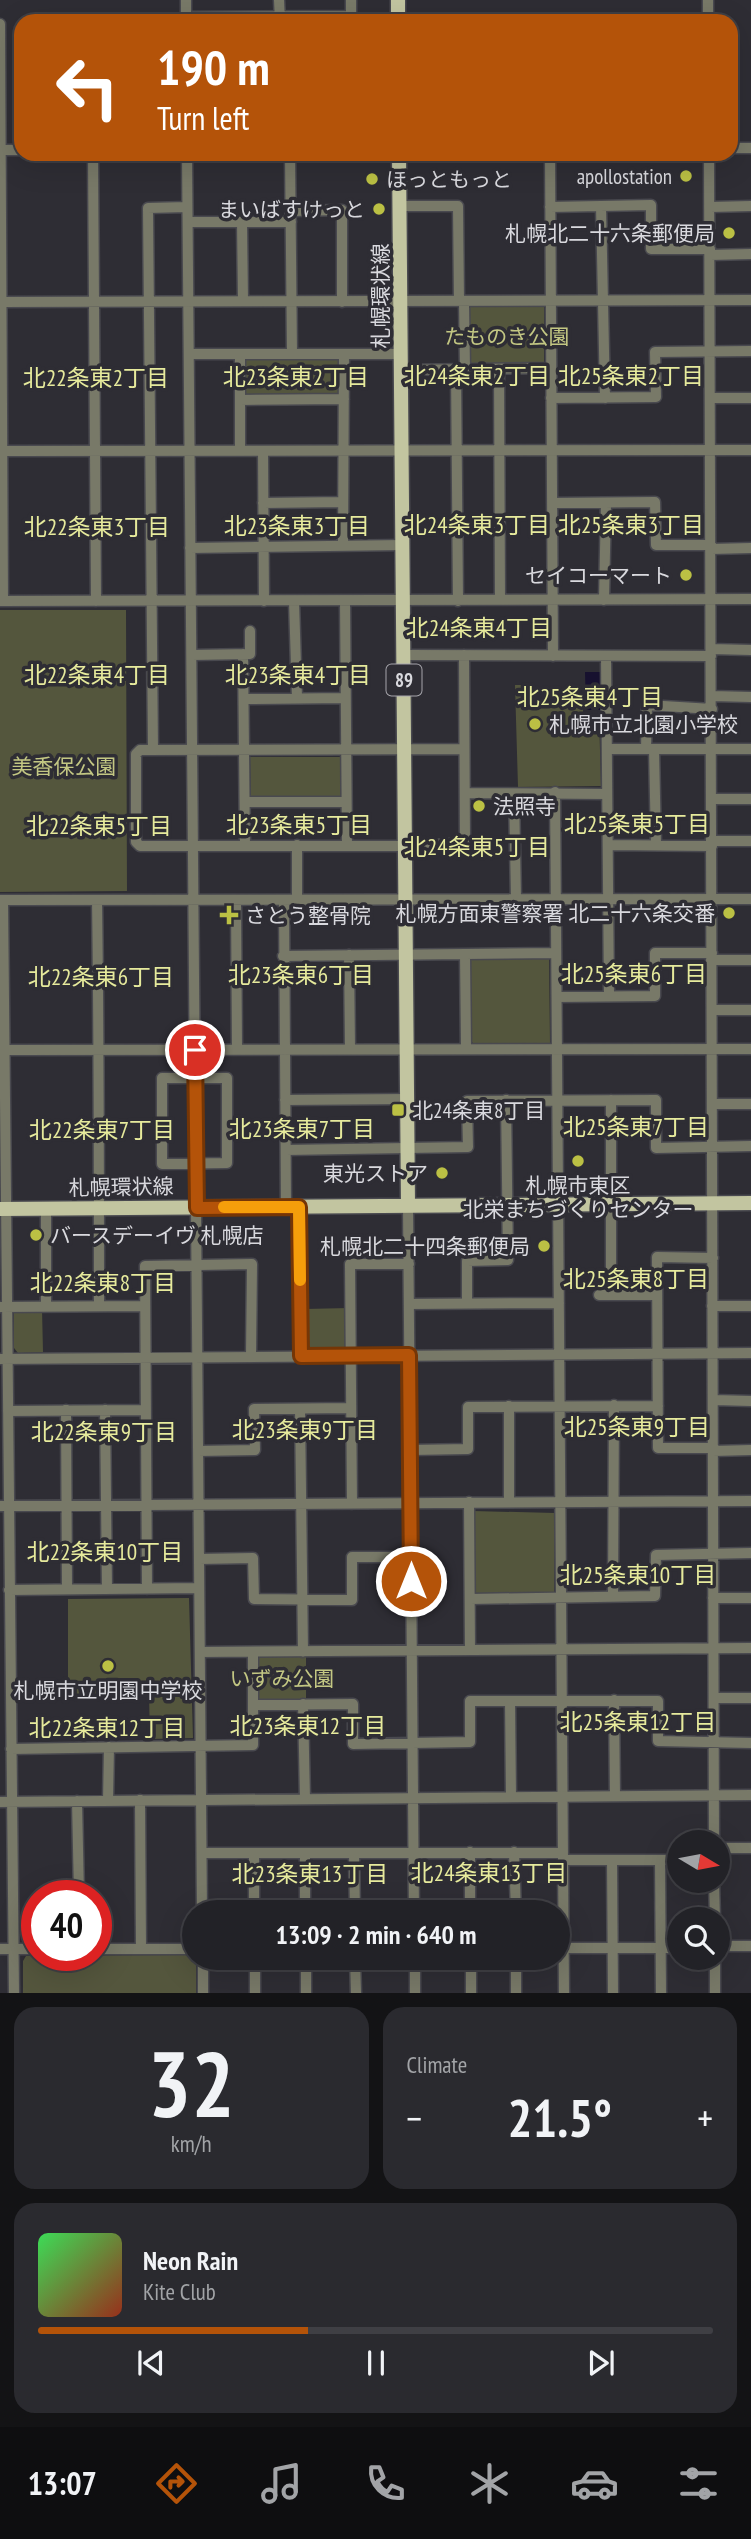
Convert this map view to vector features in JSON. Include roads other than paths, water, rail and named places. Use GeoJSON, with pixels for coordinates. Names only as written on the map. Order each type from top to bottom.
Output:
{"type":"FeatureCollection","features":[{"type":"Feature","properties":{"kind":"main road","name":"札幌環状線"},"geometry":{"type":"LineString","coordinates":[[3,1209],[408,1206],[399,161]]}},
{"type":"Feature","properties":{"kind":"main road"},"geometry":{"type":"LineString","coordinates":[[408,1206],[751,1203]]}},
{"type":"Feature","properties":{"kind":"street"},"geometry":{"type":"LineString","coordinates":[[0,24],[2,601],[751,599]]}},
{"type":"Feature","properties":{"kind":"street"},"geometry":{"type":"LineString","coordinates":[[93,161],[96,601]]}},
{"type":"Feature","properties":{"kind":"street"},"geometry":{"type":"LineString","coordinates":[[187,161],[202,1900]]}},
{"type":"Feature","properties":{"kind":"street"},"geometry":{"type":"LineString","coordinates":[[290,161],[292,354]]}},
{"type":"Feature","properties":{"kind":"street"},"geometry":{"type":"LineString","coordinates":[[550,161],[553,656]]}},
{"type":"Feature","properties":{"kind":"street"},"geometry":{"type":"LineString","coordinates":[[709,161],[714,1830]]}},
{"type":"Feature","properties":{"kind":"street"},"geometry":{"type":"LineString","coordinates":[[550,206],[651,205],[651,249],[751,254]]}},
{"type":"Feature","properties":{"kind":"street"},"geometry":{"type":"LineString","coordinates":[[400,206],[458,206],[461,301],[457,451],[458,601]]}},
{"type":"Feature","properties":{"kind":"street"},"geometry":{"type":"LineString","coordinates":[[601,206],[605,398]]}},
{"type":"Feature","properties":{"kind":"street"},"geometry":{"type":"LineString","coordinates":[[710,207],[751,206]]}},
{"type":"Feature","properties":{"kind":"street"},"geometry":{"type":"LineString","coordinates":[[153,750],[148,208],[187,207]]}},
{"type":"Feature","properties":{"kind":"street"},"geometry":{"type":"LineString","coordinates":[[188,222],[243,222],[342,211],[342,302]]}},
{"type":"Feature","properties":{"kind":"street"},"geometry":{"type":"LineString","coordinates":[[243,222],[243,301]]}},
{"type":"Feature","properties":{"kind":"street"},"geometry":{"type":"LineString","coordinates":[[1,302],[751,300]]}},
{"type":"Feature","properties":{"kind":"street"},"geometry":{"type":"LineString","coordinates":[[551,398],[656,397],[655,352],[751,351]]}},
{"type":"Feature","properties":{"kind":"street"},"geometry":{"type":"LineString","coordinates":[[189,354],[401,354]]}},
{"type":"Feature","properties":{"kind":"street"},"geometry":{"type":"LineString","coordinates":[[240,354],[240,451]]}},
{"type":"Feature","properties":{"kind":"street"},"geometry":{"type":"LineString","coordinates":[[343,546],[344,354]]}},
{"type":"Feature","properties":{"kind":"street"},"geometry":{"type":"LineString","coordinates":[[401,370],[551,368]]}},
{"type":"Feature","properties":{"kind":"street"},"geometry":{"type":"LineString","coordinates":[[499,369],[500,600]]}},
{"type":"Feature","properties":{"kind":"street"},"geometry":{"type":"LineString","coordinates":[[710,398],[751,398]]}},
{"type":"Feature","properties":{"kind":"street"},"geometry":{"type":"LineString","coordinates":[[240,400],[344,399]]}},
{"type":"Feature","properties":{"kind":"street"},"geometry":{"type":"LineString","coordinates":[[1,451],[751,450]]}},
{"type":"Feature","properties":{"kind":"street"},"geometry":{"type":"LineString","coordinates":[[263,451],[264,601]]}},
{"type":"Feature","properties":{"kind":"street"},"geometry":{"type":"LineString","coordinates":[[263,503],[343,502]]}},
{"type":"Feature","properties":{"kind":"street"},"geometry":{"type":"LineString","coordinates":[[552,503],[655,502],[656,545],[751,548]]}},
{"type":"Feature","properties":{"kind":"street"},"geometry":{"type":"LineString","coordinates":[[604,600],[606,503]]}},
{"type":"Feature","properties":{"kind":"street"},"geometry":{"type":"LineString","coordinates":[[190,548],[403,545]]}},
{"type":"Feature","properties":{"kind":"street"},"geometry":{"type":"LineString","coordinates":[[294,601],[297,698]]}},
{"type":"Feature","properties":{"kind":"street"},"geometry":{"type":"LineString","coordinates":[[345,601],[347,845]]}},
{"type":"Feature","properties":{"kind":"street"},"geometry":{"type":"LineString","coordinates":[[192,655],[250,654],[250,631]]}},
{"type":"Feature","properties":{"kind":"street"},"geometry":{"type":"LineString","coordinates":[[404,655],[606,656],[751,650]]}},
{"type":"Feature","properties":{"kind":"street"},"geometry":{"type":"LineString","coordinates":[[243,654],[245,845]]}},
{"type":"Feature","properties":{"kind":"street"},"geometry":{"type":"LineString","coordinates":[[462,750],[140,750],[136,754],[136,842],[140,846],[406,846],[465,843],[462,750],[464,655]]}},
{"type":"Feature","properties":{"kind":"street"},"geometry":{"type":"LineString","coordinates":[[606,656],[609,996]]}},
{"type":"Feature","properties":{"kind":"street"},"geometry":{"type":"LineString","coordinates":[[712,696],[751,697]]}},
{"type":"Feature","properties":{"kind":"street"},"geometry":{"type":"LineString","coordinates":[[244,699],[345,698]]}},
{"type":"Feature","properties":{"kind":"street"},"geometry":{"type":"LineString","coordinates":[[656,844],[647,705],[712,709]]}},
{"type":"Feature","properties":{"kind":"street"},"geometry":{"type":"LineString","coordinates":[[607,749],[751,749]]}},
{"type":"Feature","properties":{"kind":"street"},"geometry":{"type":"LineString","coordinates":[[555,792],[562,1900]]}},
{"type":"Feature","properties":{"kind":"street"},"geometry":{"type":"LineString","coordinates":[[465,793],[607,794]]}},
{"type":"Feature","properties":{"kind":"street"},"geometry":{"type":"LineString","coordinates":[[514,794],[516,899]]}},
{"type":"Feature","properties":{"kind":"street"},"geometry":{"type":"LineString","coordinates":[[713,799],[751,799]]}},
{"type":"Feature","properties":{"kind":"street"},"geometry":{"type":"LineString","coordinates":[[245,802],[346,802]]}},
{"type":"Feature","properties":{"kind":"street"},"geometry":{"type":"LineString","coordinates":[[608,845],[751,841]]}},
{"type":"Feature","properties":{"kind":"street"},"geometry":{"type":"LineString","coordinates":[[297,845],[297,900]]}},
{"type":"Feature","properties":{"kind":"street"},"geometry":{"type":"LineString","coordinates":[[13,1993],[13,1872],[6,1802],[11,1749],[5,1715],[9,1590],[5,1561],[4,1506],[4,1432],[8,1410],[4,1359],[2,900],[751,899]]}},
{"type":"Feature","properties":{"kind":"street"},"geometry":{"type":"LineString","coordinates":[[97,900],[100,1051],[99,1306]]}},
{"type":"Feature","properties":{"kind":"street"},"geometry":{"type":"LineString","coordinates":[[236,900],[237,1050]]}},
{"type":"Feature","properties":{"kind":"street"},"geometry":{"type":"LineString","coordinates":[[284,900],[286,1150],[293,1207],[301,1356]]}},
{"type":"Feature","properties":{"kind":"street"},"geometry":{"type":"LineString","coordinates":[[283,956],[556,953]]}},
{"type":"Feature","properties":{"kind":"street"},"geometry":{"type":"LineString","coordinates":[[557,997],[655,996],[655,953],[751,960]]}},
{"type":"Feature","properties":{"kind":"street"},"geometry":{"type":"LineString","coordinates":[[465,954],[466,1048]]}},
{"type":"Feature","properties":{"kind":"street"},"geometry":{"type":"LineString","coordinates":[[349,955],[350,1049]]}},
{"type":"Feature","properties":{"kind":"street"},"geometry":{"type":"LineString","coordinates":[[712,1010],[751,1010]]}},
{"type":"Feature","properties":{"kind":"street"},"geometry":{"type":"LineString","coordinates":[[3,1051],[751,1049]]}},
{"type":"Feature","properties":{"kind":"street"},"geometry":{"type":"LineString","coordinates":[[162,1078],[227,1078],[227,1163],[196,1164],[162,1164],[162,1078]]}},
{"type":"Feature","properties":{"kind":"street"},"geometry":{"type":"LineString","coordinates":[[285,1100],[408,1099]]}},
{"type":"Feature","properties":{"kind":"street"},"geometry":{"type":"LineString","coordinates":[[467,1303],[467,1261],[508,1259],[506,1100]]}},
{"type":"Feature","properties":{"kind":"street"},"geometry":{"type":"LineString","coordinates":[[286,1150],[468,1147],[467,1101],[506,1100],[656,1100],[656,1147],[751,1146]]}},
{"type":"Feature","properties":{"kind":"street"},"geometry":{"type":"LineString","coordinates":[[611,1100],[611,1295]]}},
{"type":"Feature","properties":{"kind":"street"},"geometry":{"type":"LineString","coordinates":[[712,1104],[751,1104]]}},
{"type":"Feature","properties":{"kind":"street"},"geometry":{"type":"LineString","coordinates":[[408,1206],[414,1900]]}},
{"type":"Feature","properties":{"kind":"street"},"geometry":{"type":"LineString","coordinates":[[46,1209],[46,1307]]}},
{"type":"Feature","properties":{"kind":"street"},"geometry":{"type":"LineString","coordinates":[[713,1258],[657,1257],[658,1448],[751,1450]]}},
{"type":"Feature","properties":{"kind":"street"},"geometry":{"type":"LineString","coordinates":[[147,1589],[145,1266],[252,1264],[251,1356]]}},
{"type":"Feature","properties":{"kind":"street"},"geometry":{"type":"LineString","coordinates":[[352,1504],[350,1264],[408,1264]]}},
{"type":"Feature","properties":{"kind":"street"},"geometry":{"type":"LineString","coordinates":[[599,1295],[657,1295]]}},
{"type":"Feature","properties":{"kind":"street"},"geometry":{"type":"LineString","coordinates":[[409,1304],[559,1303]]}},
{"type":"Feature","properties":{"kind":"street"},"geometry":{"type":"LineString","coordinates":[[4,1307],[145,1306]]}},
{"type":"Feature","properties":{"kind":"street"},"geometry":{"type":"LineString","coordinates":[[712,1306],[751,1306]]}},
{"type":"Feature","properties":{"kind":"street"},"geometry":{"type":"LineString","coordinates":[[4,1359],[751,1353]]}},
{"type":"Feature","properties":{"kind":"street"},"geometry":{"type":"LineString","coordinates":[[714,1400],[751,1401]]}},
{"type":"Feature","properties":{"kind":"street"},"geometry":{"type":"LineString","coordinates":[[613,1596],[614,1405]]}},
{"type":"Feature","properties":{"kind":"street"},"geometry":{"type":"LineString","coordinates":[[509,1406],[509,1502]]}},
{"type":"Feature","properties":{"kind":"street"},"geometry":{"type":"LineString","coordinates":[[411,1450],[468,1449],[468,1407],[658,1406]]}},
{"type":"Feature","properties":{"kind":"street"},"geometry":{"type":"LineString","coordinates":[[198,1451],[255,1450],[254,1409],[350,1408]]}},
{"type":"Feature","properties":{"kind":"street"},"geometry":{"type":"LineString","coordinates":[[300,1409],[303,1652]]}},
{"type":"Feature","properties":{"kind":"street"},"geometry":{"type":"LineString","coordinates":[[8,1410],[146,1410]]}},
{"type":"Feature","properties":{"kind":"street"},"geometry":{"type":"LineString","coordinates":[[66,1410],[67,1589]]}},
{"type":"Feature","properties":{"kind":"street"},"geometry":{"type":"LineString","coordinates":[[105,1410],[107,1589]]}},
{"type":"Feature","properties":{"kind":"street"},"geometry":{"type":"LineString","coordinates":[[4,1506],[751,1501]]}},
{"type":"Feature","properties":{"kind":"street"},"geometry":{"type":"LineString","coordinates":[[469,1503],[470,1650]]}},
{"type":"Feature","properties":{"kind":"street"},"geometry":{"type":"LineString","coordinates":[[470,1598],[655,1596],[656,1555],[751,1553]]}},
{"type":"Feature","properties":{"kind":"street"},"geometry":{"type":"LineString","coordinates":[[199,1559],[253,1558],[254,1600],[352,1600],[352,1557],[411,1557]]}},
{"type":"Feature","properties":{"kind":"street"},"geometry":{"type":"LineString","coordinates":[[9,1590],[199,1588]]}},
{"type":"Feature","properties":{"kind":"street"},"geometry":{"type":"LineString","coordinates":[[713,1598],[751,1598]]}},
{"type":"Feature","properties":{"kind":"street"},"geometry":{"type":"LineString","coordinates":[[200,1652],[751,1648]]}},
{"type":"Feature","properties":{"kind":"street"},"geometry":{"type":"LineString","coordinates":[[11,1749],[253,1745],[253,1652]]}},
{"type":"Feature","properties":{"kind":"street"},"geometry":{"type":"LineString","coordinates":[[714,1699],[751,1698]]}},
{"type":"Feature","properties":{"kind":"street"},"geometry":{"type":"LineString","coordinates":[[614,1700],[615,1796]]}},
{"type":"Feature","properties":{"kind":"street"},"geometry":{"type":"LineString","coordinates":[[253,1704],[353,1704],[353,1744],[412,1744],[470,1742],[470,1701],[658,1700],[658,1741],[751,1743]]}},
{"type":"Feature","properties":{"kind":"street"},"geometry":{"type":"LineString","coordinates":[[510,1701],[512,1797]]}},
{"type":"Feature","properties":{"kind":"street"},"geometry":{"type":"LineString","coordinates":[[303,1704],[305,1799]]}},
{"type":"Feature","properties":{"kind":"street"},"geometry":{"type":"LineString","coordinates":[[108,1801],[109,1747]]}},
{"type":"Feature","properties":{"kind":"street"},"geometry":{"type":"LineString","coordinates":[[6,1802],[751,1795]]}},
{"type":"Feature","properties":{"kind":"street"},"geometry":{"type":"LineString","coordinates":[[140,1800],[141,1949]]}},
{"type":"Feature","properties":{"kind":"street"},"geometry":{"type":"LineString","coordinates":[[77,1801],[79,1880]]}},
{"type":"Feature","properties":{"kind":"street"},"geometry":{"type":"LineString","coordinates":[[730,1848],[751,1848]]}},
{"type":"Feature","properties":{"kind":"street"},"geometry":{"type":"LineString","coordinates":[[470,1852],[470,1900]]}},
{"type":"Feature","properties":{"kind":"street"},"geometry":{"type":"LineString","coordinates":[[201,1853],[514,1852],[612,1860],[667,1860]]}},
{"type":"Feature","properties":{"kind":"street"},"geometry":{"type":"LineString","coordinates":[[514,1852],[516,1900]]}},
{"type":"Feature","properties":{"kind":"street"},"geometry":{"type":"LineString","coordinates":[[254,1853],[254,1900]]}},
{"type":"Feature","properties":{"kind":"street"},"geometry":{"type":"LineString","coordinates":[[305,1853],[305,1900]]}},
{"type":"Feature","properties":{"kind":"street"},"geometry":{"type":"LineString","coordinates":[[354,1853],[355,1900]]}},
{"type":"Feature","properties":{"kind":"street"},"geometry":{"type":"LineString","coordinates":[[612,1860],[613,1993]]}},
{"type":"Feature","properties":{"kind":"street"},"geometry":{"type":"LineString","coordinates":[[660,1860],[661,1993]]}},
{"type":"Feature","properties":{"kind":"street"},"geometry":{"type":"LineString","coordinates":[[0,1872],[13,1872]]}},
{"type":"Feature","properties":{"kind":"street"},"geometry":{"type":"LineString","coordinates":[[730,1946],[751,1946]]}},
{"type":"Feature","properties":{"kind":"street"},"geometry":{"type":"LineString","coordinates":[[570,1948],[667,1948]]}},
{"type":"Feature","properties":{"kind":"street"},"geometry":{"type":"LineString","coordinates":[[0,1949],[21,1950]]}},
{"type":"Feature","properties":{"kind":"street"},"geometry":{"type":"LineString","coordinates":[[112,1949],[182,1949]]}},
{"type":"Feature","properties":{"kind":"street"},"geometry":{"type":"LineString","coordinates":[[203,1970],[203,1993]]}},
{"type":"Feature","properties":{"kind":"street"},"geometry":{"type":"LineString","coordinates":[[255,1970],[255,1993]]}},
{"type":"Feature","properties":{"kind":"street"},"geometry":{"type":"LineString","coordinates":[[306,1970],[306,1993]]}},
{"type":"Feature","properties":{"kind":"street"},"geometry":{"type":"LineString","coordinates":[[355,1970],[356,1993]]}},
{"type":"Feature","properties":{"kind":"street"},"geometry":{"type":"LineString","coordinates":[[415,1970],[415,1993]]}},
{"type":"Feature","properties":{"kind":"street"},"geometry":{"type":"LineString","coordinates":[[471,1970],[471,1993]]}},
{"type":"Feature","properties":{"kind":"street"},"geometry":{"type":"LineString","coordinates":[[516,1970],[516,1993]]}},
{"type":"Feature","properties":{"kind":"street"},"geometry":{"type":"LineString","coordinates":[[562,1970],[564,1993]]}},
{"type":"Feature","properties":{"kind":"street"},"geometry":{"type":"LineString","coordinates":[[715,1970],[715,1993]]}},
{"type":"Feature","properties":{"kind":"place","name":"apollostation"},"geometry":{"type":"Point","coordinates":[686,176]}},
{"type":"Feature","properties":{"kind":"place","name":"ほっともっと"},"geometry":{"type":"Point","coordinates":[372,179]}},
{"type":"Feature","properties":{"kind":"place","name":"まいばすけっと"},"geometry":{"type":"Point","coordinates":[379,209]}},
{"type":"Feature","properties":{"kind":"place","name":"札幌北二十六条郵便局"},"geometry":{"type":"Point","coordinates":[729,233]}},
{"type":"Feature","properties":{"kind":"place","name":"セイコーマート"},"geometry":{"type":"Point","coordinates":[686,575]}},
{"type":"Feature","properties":{"kind":"place","name":"札幌市立北園小学校"},"geometry":{"type":"Point","coordinates":[535,724]}},
{"type":"Feature","properties":{"kind":"place","name":"法照寺"},"geometry":{"type":"Point","coordinates":[479,806]}},
{"type":"Feature","properties":{"kind":"place","name":"札幌方面東警察署 北二十六条交番"},"geometry":{"type":"Point","coordinates":[729,913]}},
{"type":"Feature","properties":{"kind":"place","name":"さとう整骨院"},"geometry":{"type":"Point","coordinates":[229,915]}},
{"type":"Feature","properties":{"kind":"place","name":"北24条東8丁目"},"geometry":{"type":"Point","coordinates":[398,1110]}},
{"type":"Feature","properties":{"kind":"place","name":"札幌市東区 北栄まちづくりセンター"},"geometry":{"type":"Point","coordinates":[578,1161]}},
{"type":"Feature","properties":{"kind":"place","name":"東光ストア"},"geometry":{"type":"Point","coordinates":[442,1173]}},
{"type":"Feature","properties":{"kind":"place","name":"バースデーイヴ 札幌店"},"geometry":{"type":"Point","coordinates":[36,1235]}},
{"type":"Feature","properties":{"kind":"place","name":"札幌北二十四条郵便局"},"geometry":{"type":"Point","coordinates":[544,1246]}},
{"type":"Feature","properties":{"kind":"place","name":"札幌市立明園中学校"},"geometry":{"type":"Point","coordinates":[108,1666]}},
{"type":"Feature","properties":{"kind":"district","name":"北24条東2丁目"},"geometry":{"type":"Point","coordinates":[477,375]}},
{"type":"Feature","properties":{"kind":"district","name":"北25条東2丁目"},"geometry":{"type":"Point","coordinates":[631,375]}},
{"type":"Feature","properties":{"kind":"district","name":"北23条東2丁目"},"geometry":{"type":"Point","coordinates":[296,376]}},
{"type":"Feature","properties":{"kind":"district","name":"北22条東2丁目"},"geometry":{"type":"Point","coordinates":[96,377]}},
{"type":"Feature","properties":{"kind":"district","name":"北24条東3丁目"},"geometry":{"type":"Point","coordinates":[477,524]}},
{"type":"Feature","properties":{"kind":"district","name":"北25条東3丁目"},"geometry":{"type":"Point","coordinates":[631,524]}},
{"type":"Feature","properties":{"kind":"district","name":"北23条東3丁目"},"geometry":{"type":"Point","coordinates":[297,525]}},
{"type":"Feature","properties":{"kind":"district","name":"北22条東3丁目"},"geometry":{"type":"Point","coordinates":[97,526]}},
{"type":"Feature","properties":{"kind":"district","name":"北24条東4丁目"},"geometry":{"type":"Point","coordinates":[479,627]}},
{"type":"Feature","properties":{"kind":"district","name":"北22条東4丁目"},"geometry":{"type":"Point","coordinates":[97,674]}},
{"type":"Feature","properties":{"kind":"district","name":"北23条東4丁目"},"geometry":{"type":"Point","coordinates":[298,674]}},
{"type":"Feature","properties":{"kind":"district","name":"北25条東4丁目"},"geometry":{"type":"Point","coordinates":[590,696]}},
{"type":"Feature","properties":{"kind":"district","name":"北25条東5丁目"},"geometry":{"type":"Point","coordinates":[637,823]}},
{"type":"Feature","properties":{"kind":"district","name":"北23条東5丁目"},"geometry":{"type":"Point","coordinates":[299,824]}},
{"type":"Feature","properties":{"kind":"district","name":"北22条東5丁目"},"geometry":{"type":"Point","coordinates":[99,825]}},
{"type":"Feature","properties":{"kind":"district","name":"北24条東5丁目"},"geometry":{"type":"Point","coordinates":[477,846]}},
{"type":"Feature","properties":{"kind":"district","name":"北25条東6丁目"},"geometry":{"type":"Point","coordinates":[634,973]}},
{"type":"Feature","properties":{"kind":"district","name":"北23条東6丁目"},"geometry":{"type":"Point","coordinates":[301,974]}},
{"type":"Feature","properties":{"kind":"district","name":"北22条東6丁目"},"geometry":{"type":"Point","coordinates":[101,976]}},
{"type":"Feature","properties":{"kind":"district","name":"北25条東7丁目"},"geometry":{"type":"Point","coordinates":[636,1126]}},
{"type":"Feature","properties":{"kind":"district","name":"北23条東7丁目"},"geometry":{"type":"Point","coordinates":[302,1128]}},
{"type":"Feature","properties":{"kind":"district","name":"北22条東7丁目"},"geometry":{"type":"Point","coordinates":[102,1129]}},
{"type":"Feature","properties":{"kind":"district","name":"北25条東8丁目"},"geometry":{"type":"Point","coordinates":[636,1278]}},
{"type":"Feature","properties":{"kind":"district","name":"北22条東8丁目"},"geometry":{"type":"Point","coordinates":[103,1282]}},
{"type":"Feature","properties":{"kind":"district","name":"北25条東9丁目"},"geometry":{"type":"Point","coordinates":[637,1426]}},
{"type":"Feature","properties":{"kind":"district","name":"北23条東9丁目"},"geometry":{"type":"Point","coordinates":[305,1429]}},
{"type":"Feature","properties":{"kind":"district","name":"北22条東9丁目"},"geometry":{"type":"Point","coordinates":[104,1431]}},
{"type":"Feature","properties":{"kind":"district","name":"北22条東10丁目"},"geometry":{"type":"Point","coordinates":[105,1551]}},
{"type":"Feature","properties":{"kind":"district","name":"北25条東10丁目"},"geometry":{"type":"Point","coordinates":[638,1574]}},
{"type":"Feature","properties":{"kind":"district","name":"北25条東12丁目"},"geometry":{"type":"Point","coordinates":[638,1721]}},
{"type":"Feature","properties":{"kind":"district","name":"北23条東12丁目"},"geometry":{"type":"Point","coordinates":[308,1725]}},
{"type":"Feature","properties":{"kind":"district","name":"北22条東12丁目"},"geometry":{"type":"Point","coordinates":[107,1727]}},
{"type":"Feature","properties":{"kind":"district","name":"北24条東13丁目"},"geometry":{"type":"Point","coordinates":[489,1872]}},
{"type":"Feature","properties":{"kind":"district","name":"北23条東13丁目"},"geometry":{"type":"Point","coordinates":[310,1873]}},
{"type":"Feature","properties":{"kind":"park label","name":"たものき公園"},"geometry":{"type":"Point","coordinates":[507,336]}},
{"type":"Feature","properties":{"kind":"park label","name":"美香保公園"},"geometry":{"type":"Point","coordinates":[64,766]}},
{"type":"Feature","properties":{"kind":"park label","name":"いずみ公園"},"geometry":{"type":"Point","coordinates":[282,1678]}}]}
